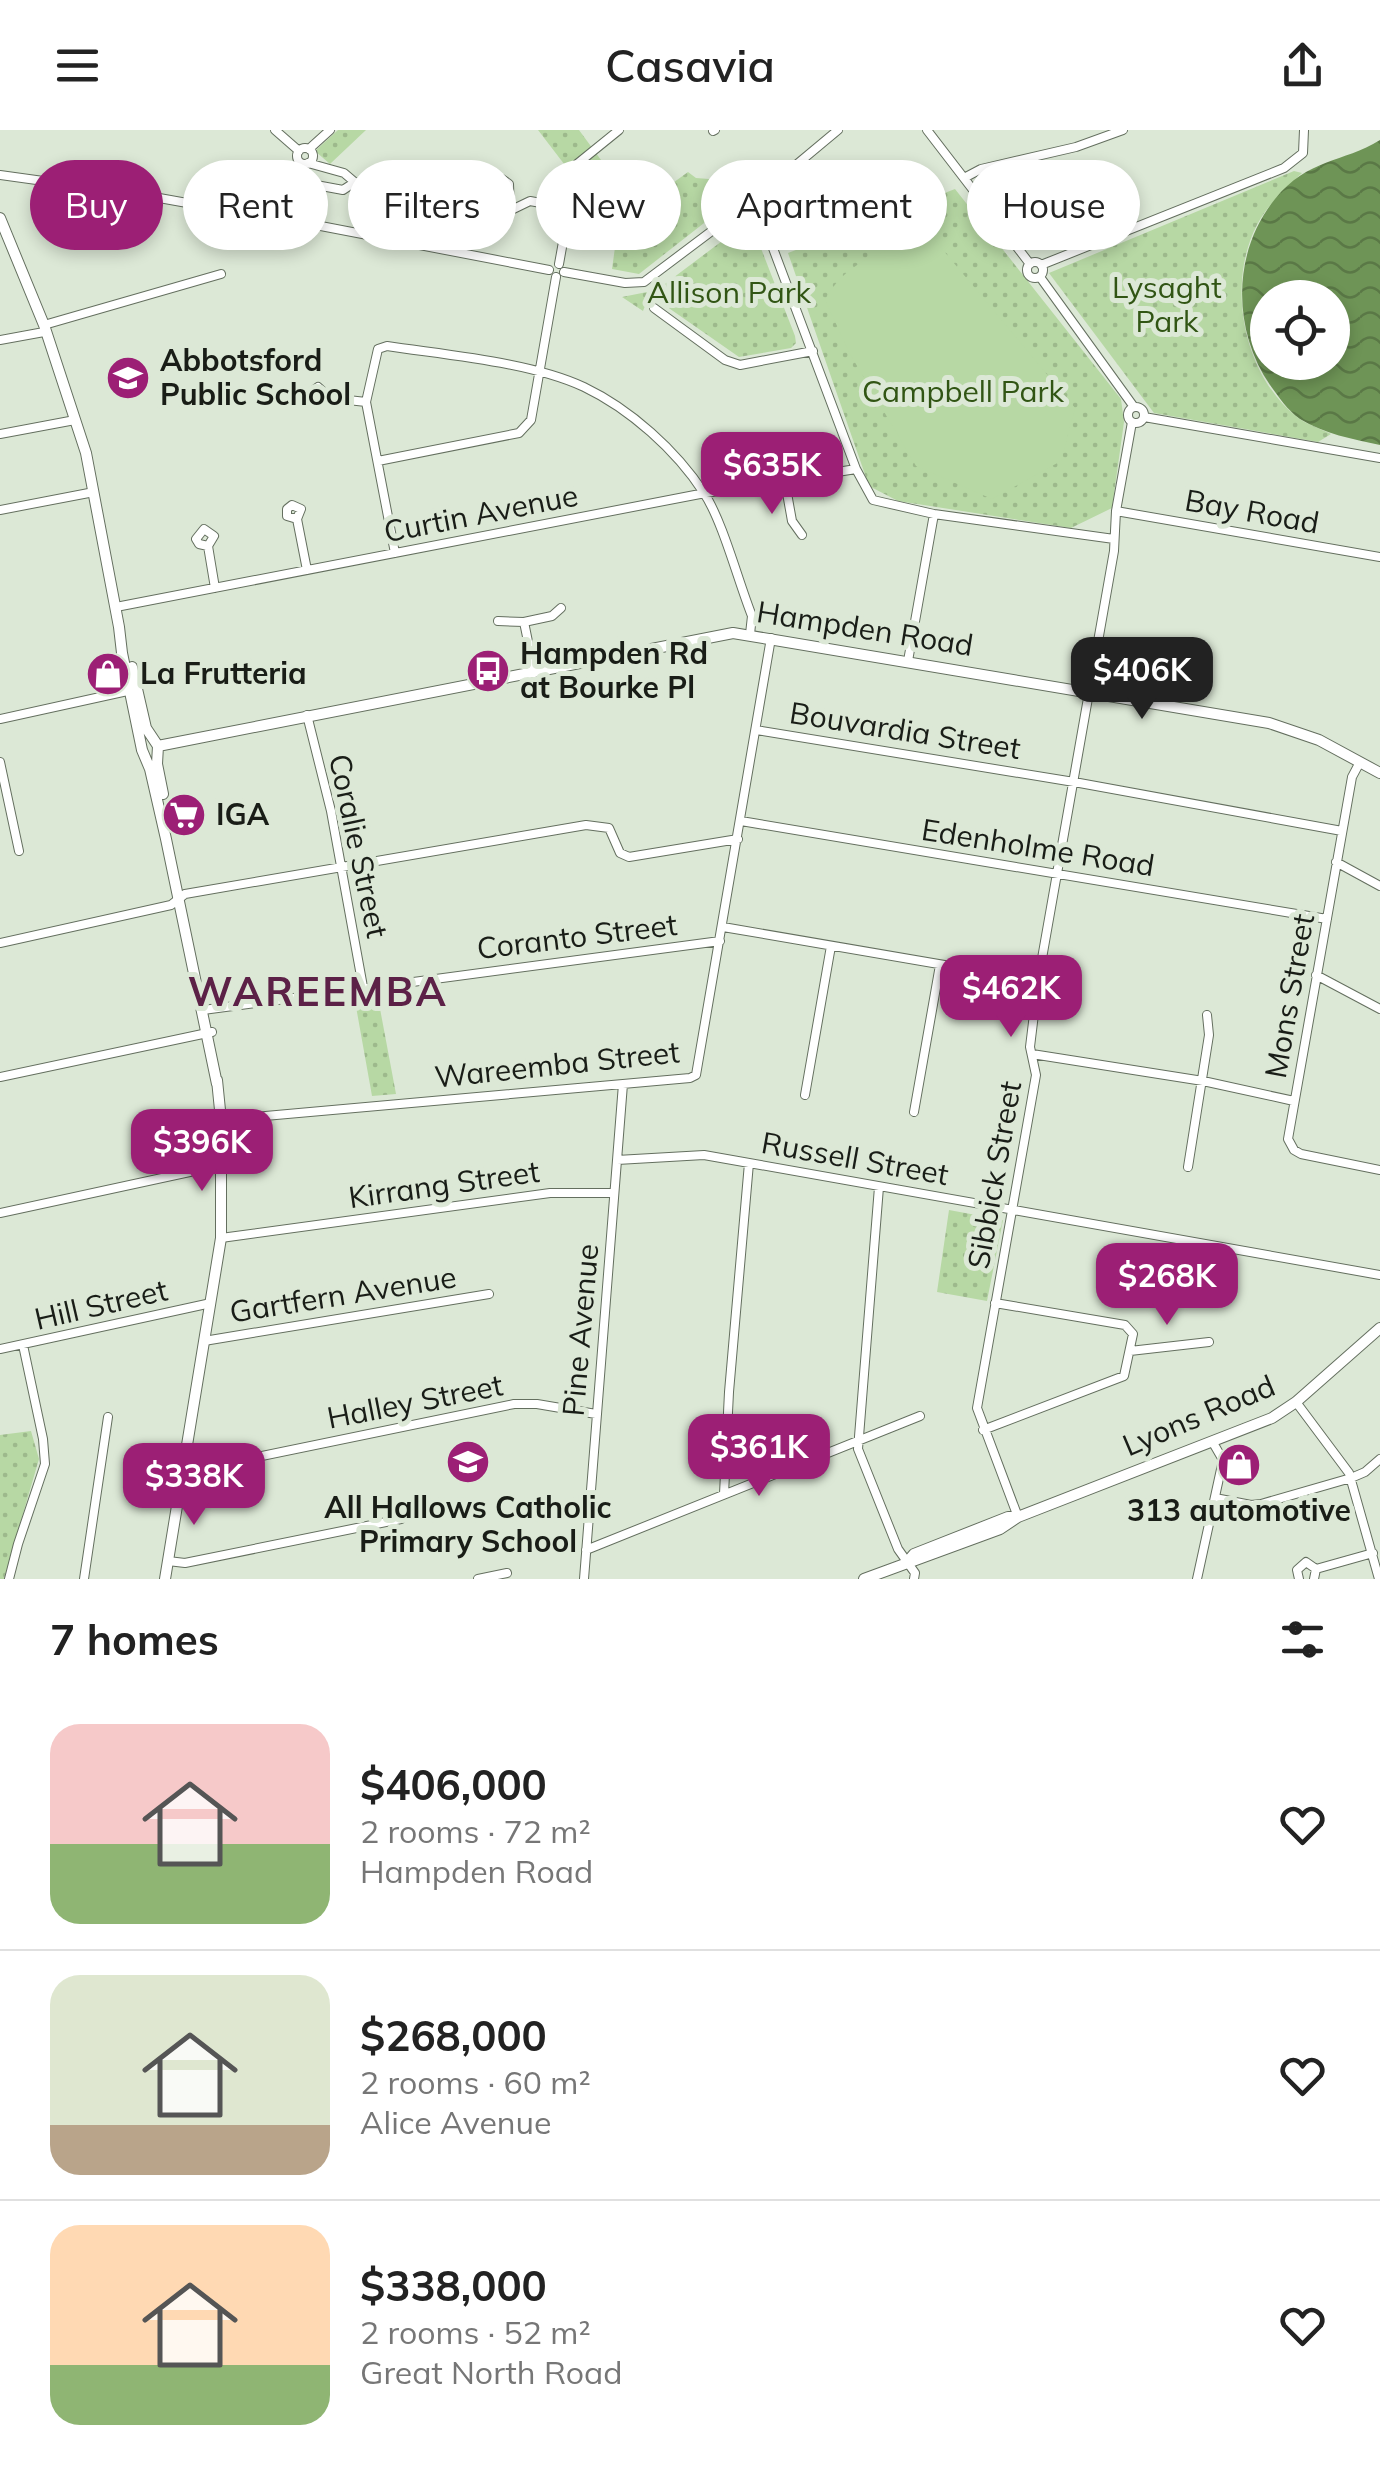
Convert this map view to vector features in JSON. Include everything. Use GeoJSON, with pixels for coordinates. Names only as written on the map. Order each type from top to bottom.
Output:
{"type":"FeatureCollection","features":[{"type":"Feature","properties":{"kind":"main road"},"geometry":{"type":"LineString","coordinates":[[0,218],[44,328],[94,492],[120,627],[151,748],[206,1009],[221,1120],[221,1238],[166,1579]]}},
{"type":"Feature","properties":{"kind":"main road","name":"Hampden Road"},"geometry":{"type":"LineString","coordinates":[[151,748],[733,633],[1269,723],[1306,734],[1380,773]]}},
{"type":"Feature","properties":{"kind":"main road","name":"Lyons Road"},"geometry":{"type":"LineString","coordinates":[[864,1579],[1000,1529],[1018,1517],[1272,1418],[1296,1402],[1380,1328]]}},
{"type":"Feature","properties":{"kind":"street"},"geometry":{"type":"LineString","coordinates":[[275,130],[304,150]]}},
{"type":"Feature","properties":{"kind":"street"},"geometry":{"type":"LineString","coordinates":[[300,160],[297,158],[304,150],[330,130]]}},
{"type":"Feature","properties":{"kind":"street"},"geometry":{"type":"LineString","coordinates":[[581,160],[619,130]]}},
{"type":"Feature","properties":{"kind":"street"},"geometry":{"type":"LineString","coordinates":[[803,160],[838,130]]}},
{"type":"Feature","properties":{"kind":"street"},"geometry":{"type":"LineString","coordinates":[[927,130],[1030,264],[1028,275],[1040,277],[1144,417]]}},
{"type":"Feature","properties":{"kind":"street"},"geometry":{"type":"LineString","coordinates":[[964,178],[981,169],[1045,156],[1123,130]]}},
{"type":"Feature","properties":{"kind":"street"},"geometry":{"type":"LineString","coordinates":[[1042,265],[1284,168],[1303,153],[1304,130]]}},
{"type":"Feature","properties":{"kind":"street"},"geometry":{"type":"LineString","coordinates":[[0,175],[183,202]]}},
{"type":"Feature","properties":{"kind":"street"},"geometry":{"type":"LineString","coordinates":[[328,227],[625,283],[644,282],[701,239]]}},
{"type":"Feature","properties":{"kind":"street"},"geometry":{"type":"LineString","coordinates":[[378,461],[519,433],[531,420],[561,250]]}},
{"type":"Feature","properties":{"kind":"street"},"geometry":{"type":"LineString","coordinates":[[774,250],[856,468],[873,500],[934,514],[1114,540]]}},
{"type":"Feature","properties":{"kind":"street"},"geometry":{"type":"LineString","coordinates":[[1030,264],[1042,265]]}},
{"type":"Feature","properties":{"kind":"street"},"geometry":{"type":"LineString","coordinates":[[1040,277],[1042,265]]}},
{"type":"Feature","properties":{"kind":"street"},"geometry":{"type":"LineString","coordinates":[[0,340],[221,274]]}},
{"type":"Feature","properties":{"kind":"street"},"geometry":{"type":"LineString","coordinates":[[654,308],[725,360],[740,365],[814,351]]}},
{"type":"Feature","properties":{"kind":"street"},"geometry":{"type":"LineString","coordinates":[[395,553],[366,402],[374,359],[378,349],[387,346],[578,384],[651,433],[705,494],[752,616],[750,634]]}},
{"type":"Feature","properties":{"kind":"street"},"geometry":{"type":"LineString","coordinates":[[324,396],[366,402]]}},
{"type":"Feature","properties":{"kind":"street"},"geometry":{"type":"LineString","coordinates":[[1134,408],[1128,413],[1132,422],[1139,423],[1144,417]]}},
{"type":"Feature","properties":{"kind":"street"},"geometry":{"type":"LineString","coordinates":[[1144,417],[1380,458]]}},
{"type":"Feature","properties":{"kind":"street"},"geometry":{"type":"LineString","coordinates":[[0,434],[75,420]]}},
{"type":"Feature","properties":{"kind":"street","name":"Sibbick Street"},"geometry":{"type":"LineString","coordinates":[[1018,1517],[976,1408],[1036,1075],[1030,1039],[1038,982],[1132,422]]}},
{"type":"Feature","properties":{"kind":"street","name":"Curtin Avenue"},"geometry":{"type":"LineString","coordinates":[[116,607],[856,468]]}},
{"type":"Feature","properties":{"kind":"street"},"geometry":{"type":"LineString","coordinates":[[785,482],[792,521],[802,535]]}},
{"type":"Feature","properties":{"kind":"street"},"geometry":{"type":"LineString","coordinates":[[0,510],[94,492]]}},
{"type":"Feature","properties":{"kind":"street","name":"Bay Road"},"geometry":{"type":"LineString","coordinates":[[1116,511],[1380,557]]}},
{"type":"Feature","properties":{"kind":"street"},"geometry":{"type":"LineString","coordinates":[[908,662],[934,514]]}},
{"type":"Feature","properties":{"kind":"street"},"geometry":{"type":"LineString","coordinates":[[297,519],[306,570]]}},
{"type":"Feature","properties":{"kind":"street"},"geometry":{"type":"LineString","coordinates":[[208,546],[215,588]]}},
{"type":"Feature","properties":{"kind":"street"},"geometry":{"type":"LineString","coordinates":[[498,620],[524,622],[552,616],[561,608]]}},
{"type":"Feature","properties":{"kind":"street"},"geometry":{"type":"LineString","coordinates":[[524,622],[534,671]]}},
{"type":"Feature","properties":{"kind":"street","name":"Wareemba Street"},"geometry":{"type":"LineString","coordinates":[[221,1120],[696,1075],[771,638]]}},
{"type":"Feature","properties":{"kind":"street"},"geometry":{"type":"LineString","coordinates":[[0,719],[134,690]]}},
{"type":"Feature","properties":{"kind":"street","name":"Coralie Street"},"geometry":{"type":"LineString","coordinates":[[307,715],[363,987]]}},
{"type":"Feature","properties":{"kind":"street","name":"Bouvardia Street"},"geometry":{"type":"LineString","coordinates":[[756,730],[1342,831]]}},
{"type":"Feature","properties":{"kind":"street"},"geometry":{"type":"LineString","coordinates":[[0,762],[20,851]]}},
{"type":"Feature","properties":{"kind":"street","name":"Mons Street"},"geometry":{"type":"LineString","coordinates":[[1360,762],[1352,777],[1288,1135],[1294,1150],[1380,1170]]}},
{"type":"Feature","properties":{"kind":"street","name":"Edenholme Road"},"geometry":{"type":"LineString","coordinates":[[741,820],[1327,919]]}},
{"type":"Feature","properties":{"kind":"street"},"geometry":{"type":"LineString","coordinates":[[0,943],[182,898],[592,824],[609,828],[620,852],[630,857],[738,839]]}},
{"type":"Feature","properties":{"kind":"street"},"geometry":{"type":"LineString","coordinates":[[1336,862],[1380,886]]}},
{"type":"Feature","properties":{"kind":"street"},"geometry":{"type":"LineString","coordinates":[[722,927],[1038,982]]}},
{"type":"Feature","properties":{"kind":"street","name":"Coranto Street"},"geometry":{"type":"LineString","coordinates":[[206,1009],[720,941]]}},
{"type":"Feature","properties":{"kind":"street"},"geometry":{"type":"LineString","coordinates":[[805,1095],[831,946]]}},
{"type":"Feature","properties":{"kind":"street"},"geometry":{"type":"LineString","coordinates":[[914,1112],[940,964]]}},
{"type":"Feature","properties":{"kind":"street"},"geometry":{"type":"LineString","coordinates":[[1316,975],[1380,1009]]}},
{"type":"Feature","properties":{"kind":"street"},"geometry":{"type":"LineString","coordinates":[[1188,1167],[1209,1035],[1207,1015]]}},
{"type":"Feature","properties":{"kind":"street"},"geometry":{"type":"LineString","coordinates":[[0,1077],[209,1032]]}},
{"type":"Feature","properties":{"kind":"street"},"geometry":{"type":"LineString","coordinates":[[1032,1054],[1203,1080],[1294,1102]]}},
{"type":"Feature","properties":{"kind":"street","name":"Pine Avenue"},"geometry":{"type":"LineString","coordinates":[[584,1579],[623,1084]]}},
{"type":"Feature","properties":{"kind":"street","name":"Russell Street"},"geometry":{"type":"LineString","coordinates":[[617,1160],[690,1153],[1380,1275]]}},
{"type":"Feature","properties":{"kind":"street"},"geometry":{"type":"LineString","coordinates":[[724,1494],[749,1163]]}},
{"type":"Feature","properties":{"kind":"street"},"geometry":{"type":"LineString","coordinates":[[0,1213],[222,1165]]}},
{"type":"Feature","properties":{"kind":"street"},"geometry":{"type":"LineString","coordinates":[[880,1187],[858,1440],[863,1465],[900,1552],[915,1573],[914,1579]]}},
{"type":"Feature","properties":{"kind":"street","name":"Kirrang Street"},"geometry":{"type":"LineString","coordinates":[[221,1238],[550,1193],[614,1194]]}},
{"type":"Feature","properties":{"kind":"street","name":"Gartfern Avenue"},"geometry":{"type":"LineString","coordinates":[[204,1341],[489,1294]]}},
{"type":"Feature","properties":{"kind":"street","name":"Hill Street"},"geometry":{"type":"LineString","coordinates":[[0,1349],[211,1303]]}},
{"type":"Feature","properties":{"kind":"street"},"geometry":{"type":"LineString","coordinates":[[984,1430],[1124,1376],[1133,1334],[1125,1325],[995,1303]]}},
{"type":"Feature","properties":{"kind":"street"},"geometry":{"type":"LineString","coordinates":[[1130,1351],[1209,1342]]}},
{"type":"Feature","properties":{"kind":"street"},"geometry":{"type":"LineString","coordinates":[[9,1579],[46,1464],[23,1345]]}},
{"type":"Feature","properties":{"kind":"street"},"geometry":{"type":"LineString","coordinates":[[1296,1402],[1351,1478],[1380,1579]]}},
{"type":"Feature","properties":{"kind":"street","name":"Halley Street"},"geometry":{"type":"LineString","coordinates":[[184,1472],[514,1404],[596,1414]]}},
{"type":"Feature","properties":{"kind":"street"},"geometry":{"type":"LineString","coordinates":[[586,1550],[920,1416]]}},
{"type":"Feature","properties":{"kind":"street"},"geometry":{"type":"LineString","coordinates":[[84,1579],[108,1417]]}},
{"type":"Feature","properties":{"kind":"street"},"geometry":{"type":"LineString","coordinates":[[1197,1579],[1223,1460],[1212,1440]]}},
{"type":"Feature","properties":{"kind":"street"},"geometry":{"type":"LineString","coordinates":[[1215,1498],[1251,1506],[1351,1478],[1380,1459]]}},
{"type":"Feature","properties":{"kind":"street"},"geometry":{"type":"LineString","coordinates":[[168,1561],[185,1563],[400,1518]]}},
{"type":"Feature","properties":{"kind":"street"},"geometry":{"type":"LineString","coordinates":[[1299,1579],[1300,1564],[1309,1563],[1315,1574],[1373,1553]]}},
{"type":"Feature","properties":{"kind":"street"},"geometry":{"type":"LineString","coordinates":[[478,1579],[507,1573]]}},
{"type":"Feature","properties":{"kind":"green space"},"geometry":{"type":"Polygon","coordinates":[[[338,130],[366,130],[330,164],[315,151],[338,130]]]}},
{"type":"Feature","properties":{"kind":"green space"},"geometry":{"type":"Polygon","coordinates":[[[538,130],[579,130],[601,160],[561,160],[538,130]]]}},
{"type":"Feature","properties":{"kind":"green space","name":"Lysaght Park"},"geometry":{"type":"Polygon","coordinates":[[[1294,171],[1302,173],[1266,210],[1248,248],[1242,301],[1250,346],[1250,380],[1265,380],[1301,420],[1331,434],[1318,442],[1154,413],[1049,273],[1104,250],[1140,250],[1140,235],[1294,171]]]}},
{"type":"Feature","properties":{"kind":"green space"},"geometry":{"type":"Polygon","coordinates":[[[688,172],[701,178],[701,225],[681,241],[681,177],[688,172]]]}},
{"type":"Feature","properties":{"kind":"green space","name":"Campbell Park"},"geometry":{"type":"Polygon","coordinates":[[[955,189],[967,204],[967,250],[1003,250],[1121,399],[1124,422],[1112,508],[1071,528],[898,501],[869,486],[788,253],[947,250],[947,192],[955,189]]]}},
{"type":"Feature","properties":{"kind":"green space"},"geometry":{"type":"Polygon","coordinates":[[[615,250],[670,250],[639,274],[612,269],[615,250]]]}},
{"type":"Feature","properties":{"kind":"green space","name":"Allison Park"},"geometry":{"type":"Polygon","coordinates":[[[710,250],[762,250],[796,343],[791,348],[739,357],[663,304],[646,303],[643,311],[622,297],[657,290],[710,250]]]}},
{"type":"Feature","properties":{"kind":"green space"},"geometry":{"type":"Polygon","coordinates":[[[943,250],[1075,408],[1061,461],[992,499],[916,466],[850,354],[825,300],[845,274],[886,252],[943,250]]]}},
{"type":"Feature","properties":{"kind":"green space"},"geometry":{"type":"Polygon","coordinates":[[[378,998],[396,1094],[372,1096],[355,1001],[378,998]]]}},
{"type":"Feature","properties":{"kind":"green space"},"geometry":{"type":"Polygon","coordinates":[[[949,1210],[1003,1220],[987,1301],[937,1292],[949,1210]]]}},
{"type":"Feature","properties":{"kind":"green space"},"geometry":{"type":"Polygon","coordinates":[[[31,1431],[39,1459],[4,1579],[0,1579],[0,1435],[31,1431]]]}},
{"type":"Feature","properties":{"kind":"water"},"geometry":{"type":"Polygon","coordinates":[[[1380,140],[1380,445],[1319,429],[1300,419],[1267,380],[1350,380],[1350,280],[1250,280],[1249,340],[1242,291],[1251,243],[1275,199],[1313,168],[1380,140]]]}},
{"type":"Feature","properties":{"kind":"place","name":"Abbotsford Public School"},"geometry":{"type":"Point","coordinates":[128,378]}},
{"type":"Feature","properties":{"kind":"place","name":"Hampden Rd at Bourke Pl"},"geometry":{"type":"Point","coordinates":[488,671]}},
{"type":"Feature","properties":{"kind":"place","name":"La Frutteria"},"geometry":{"type":"Point","coordinates":[108,674]}},
{"type":"Feature","properties":{"kind":"place","name":"IGA"},"geometry":{"type":"Point","coordinates":[184,815]}},
{"type":"Feature","properties":{"kind":"place","name":"All Hallows Catholic Primary School"},"geometry":{"type":"Point","coordinates":[468,1462]}},
{"type":"Feature","properties":{"kind":"place","name":"313 automotive"},"geometry":{"type":"Point","coordinates":[1239,1465]}},
{"type":"Feature","properties":{"kind":"district","name":"WAREEMBA"},"geometry":{"type":"Point","coordinates":[318,992]}}]}
